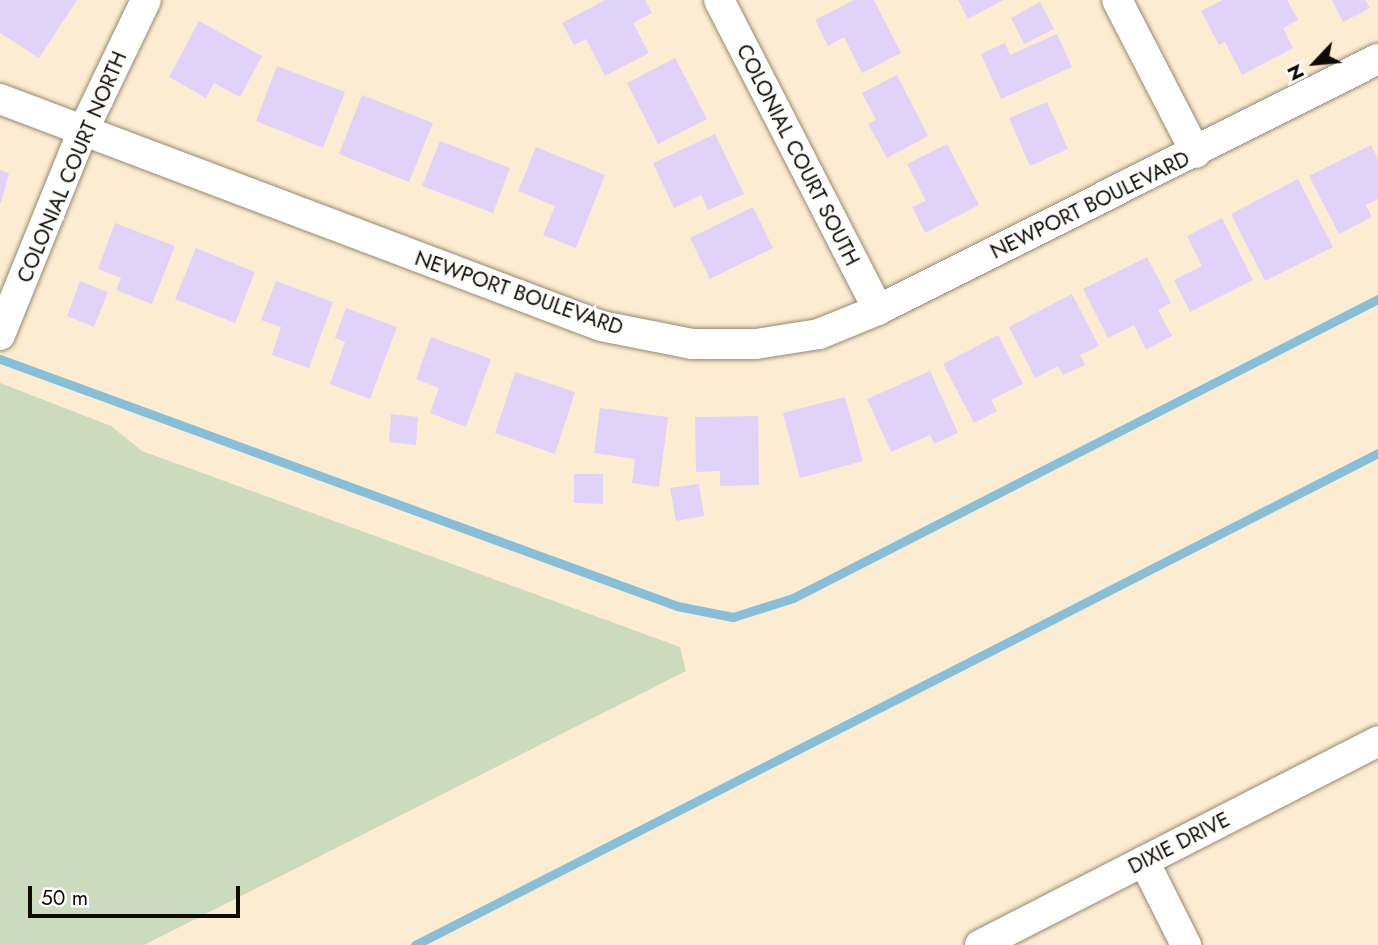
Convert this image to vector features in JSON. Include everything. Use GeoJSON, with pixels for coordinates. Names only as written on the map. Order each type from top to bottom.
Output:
{"type":"FeatureCollection","features":[{"type":"Feature","properties":{"kind":"street","name":"COLONIAL COURT NORTH"},"geometry":{"type":"LineString","coordinates":[[4,325],[83,131],[146,0]]}},
{"type":"Feature","properties":{"kind":"street","name":"COLONIAL COURT SOUTH"},"geometry":{"type":"LineString","coordinates":[[719,0],[878,310]]}},
{"type":"Feature","properties":{"kind":"street"},"geometry":{"type":"LineString","coordinates":[[1117,0],[1195,153]]}},
{"type":"Feature","properties":{"kind":"street","name":"NEWPORT BOULEVARD"},"geometry":{"type":"LineString","coordinates":[[0,99],[600,327],[692,344],[756,344],[818,334],[878,310],[1378,59]]}},
{"type":"Feature","properties":{"kind":"street","name":"DIXIE DRIVE"},"geometry":{"type":"LineString","coordinates":[[980,945],[1378,741]]}},
{"type":"Feature","properties":{"kind":"street"},"geometry":{"type":"LineString","coordinates":[[1144,861],[1186,945]]}},
{"type":"Feature","properties":{"kind":"green space"},"geometry":{"type":"Polygon","coordinates":[[[0,383],[111,426],[142,451],[680,647],[686,671],[144,945],[0,945],[0,383]]]}},
{"type":"Feature","properties":{"kind":"building"},"geometry":{"type":"Polygon","coordinates":[[[0,0],[77,0],[39,58],[0,33],[0,0]]]}},
{"type":"Feature","properties":{"kind":"building"},"geometry":{"type":"Polygon","coordinates":[[[605,0],[645,0],[652,13],[633,23],[649,53],[605,76],[586,39],[574,45],[562,23],[605,0]]]}},
{"type":"Feature","properties":{"kind":"building"},"geometry":{"type":"Polygon","coordinates":[[[854,0],[874,0],[901,53],[862,73],[844,37],[828,46],[815,20],[854,0]]]}},
{"type":"Feature","properties":{"kind":"building"},"geometry":{"type":"Polygon","coordinates":[[[958,0],[1003,0],[968,19],[958,0]]]}},
{"type":"Feature","properties":{"kind":"building"},"geometry":{"type":"Polygon","coordinates":[[[1223,0],[1287,0],[1298,20],[1283,28],[1293,48],[1242,75],[1225,42],[1219,45],[1201,11],[1223,0]]]}},
{"type":"Feature","properties":{"kind":"building"},"geometry":{"type":"Polygon","coordinates":[[[1332,0],[1365,0],[1370,8],[1343,22],[1332,0]]]}},
{"type":"Feature","properties":{"kind":"building"},"geometry":{"type":"Polygon","coordinates":[[[1040,2],[1054,29],[1024,44],[1011,18],[1040,2]]]}},
{"type":"Feature","properties":{"kind":"building"},"geometry":{"type":"Polygon","coordinates":[[[199,21],[262,56],[240,97],[214,83],[206,98],[169,77],[199,21]]]}},
{"type":"Feature","properties":{"kind":"building"},"geometry":{"type":"Polygon","coordinates":[[[1057,34],[1072,67],[1001,99],[981,54],[1005,43],[1010,55],[1057,34]]]}},
{"type":"Feature","properties":{"kind":"building"},"geometry":{"type":"Polygon","coordinates":[[[675,58],[707,119],[658,144],[627,83],[675,58]]]}},
{"type":"Feature","properties":{"kind":"building"},"geometry":{"type":"Polygon","coordinates":[[[277,66],[345,92],[323,148],[256,121],[277,66]]]}},
{"type":"Feature","properties":{"kind":"building"},"geometry":{"type":"Polygon","coordinates":[[[897,75],[928,136],[887,158],[868,124],[876,120],[862,93],[897,75]]]}},
{"type":"Feature","properties":{"kind":"building"},"geometry":{"type":"Polygon","coordinates":[[[362,95],[433,123],[409,182],[339,154],[362,95]]]}},
{"type":"Feature","properties":{"kind":"building"},"geometry":{"type":"Polygon","coordinates":[[[1047,102],[1068,149],[1030,166],[1009,118],[1047,102]]]}},
{"type":"Feature","properties":{"kind":"building"},"geometry":{"type":"Polygon","coordinates":[[[715,134],[744,194],[708,210],[701,195],[674,208],[653,163],[715,134]]]}},
{"type":"Feature","properties":{"kind":"building"},"geometry":{"type":"Polygon","coordinates":[[[440,141],[510,168],[493,213],[422,186],[440,141]]]}},
{"type":"Feature","properties":{"kind":"building"},"geometry":{"type":"Polygon","coordinates":[[[947,144],[979,205],[925,233],[912,207],[926,201],[907,164],[947,144]]]}},
{"type":"Feature","properties":{"kind":"building"},"geometry":{"type":"Polygon","coordinates":[[[1371,145],[1378,159],[1378,199],[1366,205],[1372,217],[1339,234],[1309,176],[1371,145]]]}},
{"type":"Feature","properties":{"kind":"building"},"geometry":{"type":"Polygon","coordinates":[[[536,147],[605,175],[576,248],[543,235],[555,206],[518,191],[536,147]]]}},
{"type":"Feature","properties":{"kind":"building"},"geometry":{"type":"Polygon","coordinates":[[[0,170],[9,173],[1,203],[0,203],[0,170]]]}},
{"type":"Feature","properties":{"kind":"building"},"geometry":{"type":"Polygon","coordinates":[[[1298,179],[1333,247],[1265,281],[1231,214],[1298,179]]]}},
{"type":"Feature","properties":{"kind":"building"},"geometry":{"type":"Polygon","coordinates":[[[753,207],[773,248],[710,279],[690,238],[753,207]]]}},
{"type":"Feature","properties":{"kind":"building"},"geometry":{"type":"Polygon","coordinates":[[[1222,218],[1253,280],[1190,312],[1174,280],[1202,266],[1187,236],[1222,218]]]}},
{"type":"Feature","properties":{"kind":"building"},"geometry":{"type":"Polygon","coordinates":[[[115,223],[175,246],[152,304],[116,290],[121,278],[98,269],[115,223]]]}},
{"type":"Feature","properties":{"kind":"building"},"geometry":{"type":"Polygon","coordinates":[[[196,248],[255,272],[235,323],[175,299],[196,248]]]}},
{"type":"Feature","properties":{"kind":"building"},"geometry":{"type":"Polygon","coordinates":[[[1147,257],[1171,303],[1158,310],[1172,336],[1146,350],[1134,325],[1108,338],[1083,289],[1147,257]]]}},
{"type":"Feature","properties":{"kind":"building"},"geometry":{"type":"Polygon","coordinates":[[[80,281],[108,292],[94,327],[67,316],[80,281]]]}},
{"type":"Feature","properties":{"kind":"building"},"geometry":{"type":"Polygon","coordinates":[[[276,281],[333,302],[309,368],[272,355],[281,327],[261,320],[276,281]]]}},
{"type":"Feature","properties":{"kind":"building"},"geometry":{"type":"Polygon","coordinates":[[[1072,294],[1099,346],[1080,355],[1085,365],[1063,375],[1058,366],[1035,378],[1009,327],[1072,294]]]}},
{"type":"Feature","properties":{"kind":"building"},"geometry":{"type":"Polygon","coordinates":[[[346,308],[397,327],[370,399],[330,384],[345,342],[335,338],[346,308]]]}},
{"type":"Feature","properties":{"kind":"building"},"geometry":{"type":"Polygon","coordinates":[[[998,335],[1023,384],[991,400],[997,411],[974,423],[943,364],[998,335]]]}},
{"type":"Feature","properties":{"kind":"building"},"geometry":{"type":"Polygon","coordinates":[[[431,337],[491,359],[466,427],[430,413],[439,388],[416,379],[431,337]]]}},
{"type":"Feature","properties":{"kind":"building"},"geometry":{"type":"Polygon","coordinates":[[[930,371],[958,433],[934,444],[930,435],[891,452],[867,399],[930,371]]]}},
{"type":"Feature","properties":{"kind":"building"},"geometry":{"type":"Polygon","coordinates":[[[515,372],[575,392],[555,454],[495,433],[515,372]]]}},
{"type":"Feature","properties":{"kind":"building"},"geometry":{"type":"Polygon","coordinates":[[[845,397],[863,461],[800,478],[783,413],[845,397]]]}},
{"type":"Feature","properties":{"kind":"building"},"geometry":{"type":"Polygon","coordinates":[[[600,408],[668,417],[659,487],[632,483],[635,459],[594,453],[600,408]]]}},
{"type":"Feature","properties":{"kind":"building"},"geometry":{"type":"Polygon","coordinates":[[[391,414],[418,417],[416,445],[389,442],[391,414]]]}},
{"type":"Feature","properties":{"kind":"building"},"geometry":{"type":"Polygon","coordinates":[[[758,416],[759,485],[720,486],[720,471],[696,472],[695,417],[758,416]]]}},
{"type":"Feature","properties":{"kind":"building"},"geometry":{"type":"Polygon","coordinates":[[[574,474],[603,474],[603,504],[574,503],[574,474]]]}},
{"type":"Feature","properties":{"kind":"building"},"geometry":{"type":"Polygon","coordinates":[[[699,484],[704,516],[676,521],[670,488],[699,484]]]}},
{"type":"Feature","properties":{"kind":"waterway"},"geometry":{"type":"LineString","coordinates":[[0,359],[677,606],[733,617],[793,598],[1378,299]]}},
{"type":"Feature","properties":{"kind":"waterway"},"geometry":{"type":"LineString","coordinates":[[415,945],[1378,453]]}}]}
